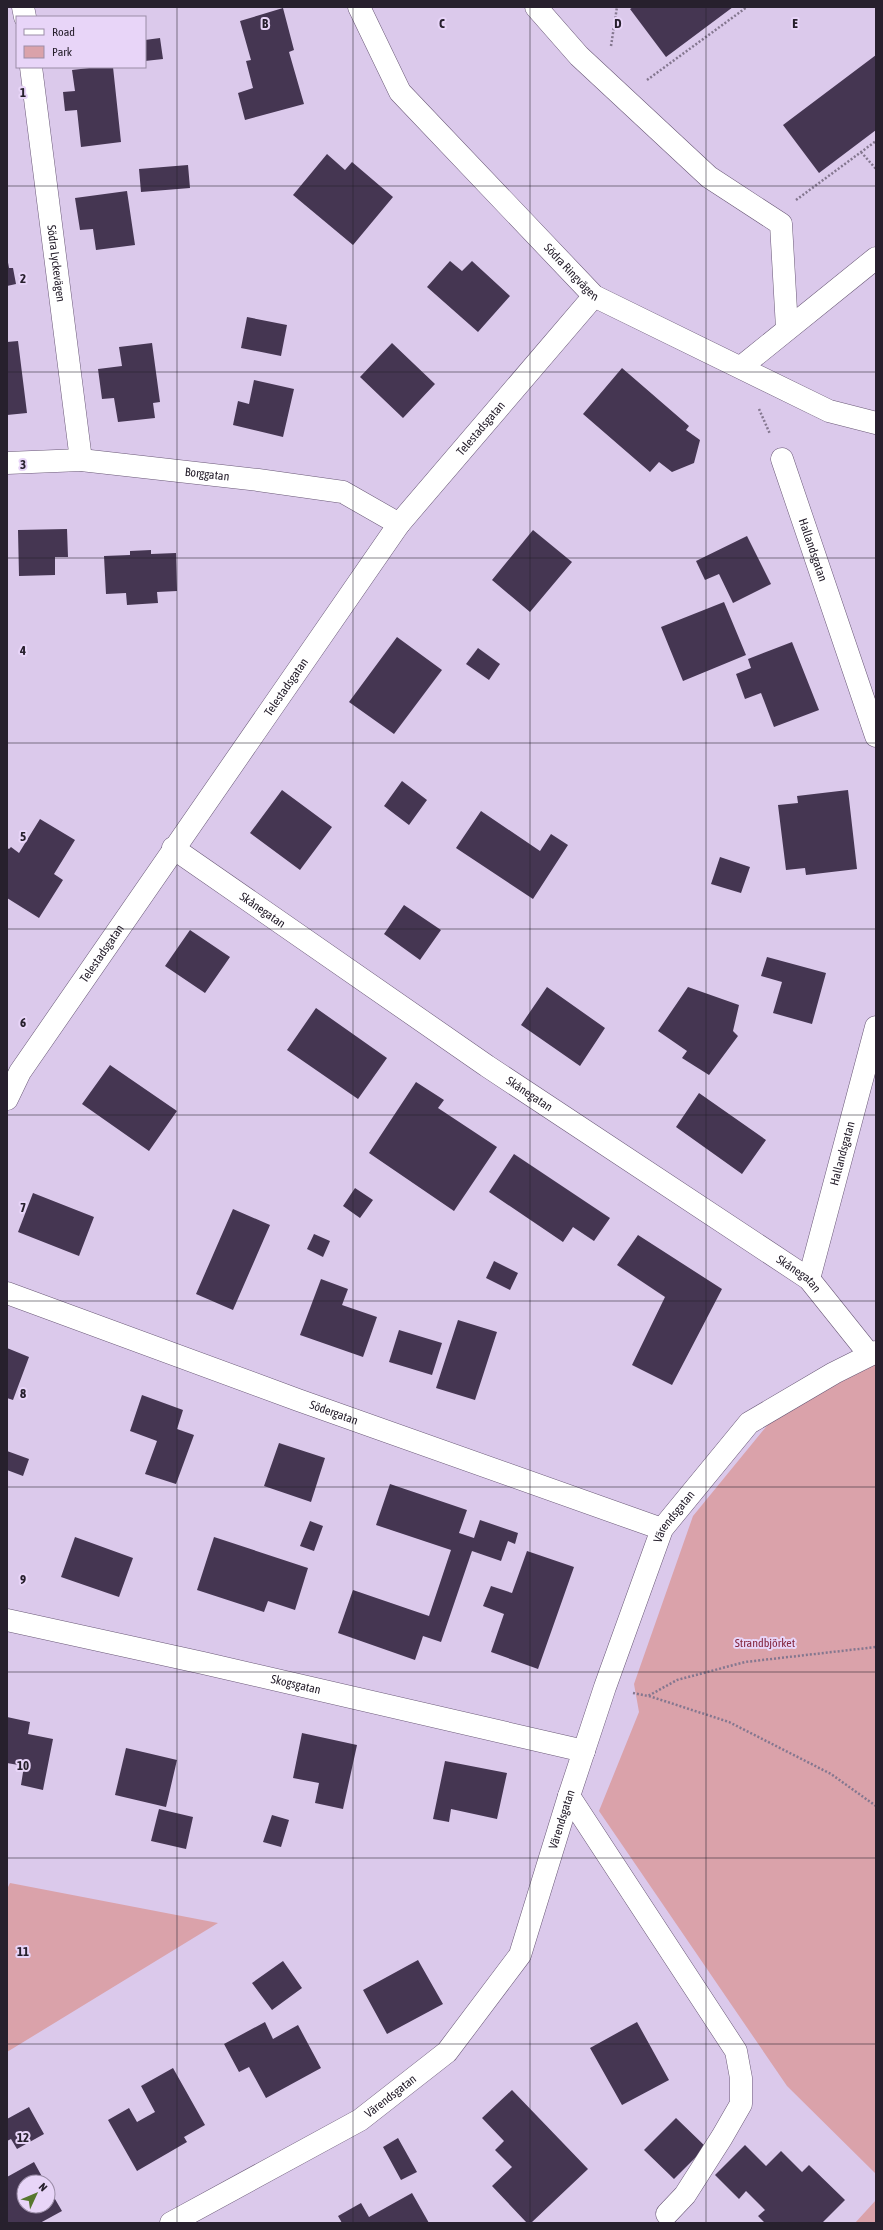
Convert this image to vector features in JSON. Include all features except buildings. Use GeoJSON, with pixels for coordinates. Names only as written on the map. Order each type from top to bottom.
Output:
{"type":"FeatureCollection","features":[{"type":"Feature","properties":{"kind":"street","name":"Södra Ringvägen"},"geometry":{"type":"LineString","coordinates":[[359,7],[400,92],[594,296],[829,411],[876,423]]}},
{"type":"Feature","properties":{"kind":"street"},"geometry":{"type":"LineString","coordinates":[[536,7],[579,56],[709,177],[781,224],[787,328]]}},
{"type":"Feature","properties":{"kind":"street","name":"Södra Lyckevägen"},"geometry":{"type":"LineString","coordinates":[[31,68],[81,460]]}},
{"type":"Feature","properties":{"kind":"street"},"geometry":{"type":"LineString","coordinates":[[741,367],[787,328],[876,258]]}},
{"type":"Feature","properties":{"kind":"street","name":"Telestadsgatan"},"geometry":{"type":"LineString","coordinates":[[7,1098],[20,1072],[399,524],[594,296]]}},
{"type":"Feature","properties":{"kind":"street","name":"Hallandsgatan"},"geometry":{"type":"LineString","coordinates":[[782,459],[876,736]]}},
{"type":"Feature","properties":{"kind":"street","name":"Borggatan"},"geometry":{"type":"LineString","coordinates":[[7,463],[81,460],[258,480],[343,492],[399,524]]}},
{"type":"Feature","properties":{"kind":"street","name":"Skånegatan"},"geometry":{"type":"LineString","coordinates":[[174,848],[487,1066],[809,1279],[873,1353]]}},
{"type":"Feature","properties":{"kind":"street","name":"Hallandsgatan"},"geometry":{"type":"LineString","coordinates":[[809,1279],[876,1027]]}},
{"type":"Feature","properties":{"kind":"street","name":"Södergatan"},"geometry":{"type":"LineString","coordinates":[[7,1293],[298,1400],[662,1529]]}},
{"type":"Feature","properties":{"kind":"street","name":"Värendsgatan"},"geometry":{"type":"LineString","coordinates":[[171,2223],[360,2120],[447,2052],[520,1955],[569,1796],[605,1687],[662,1529],[749,1423],[873,1353]]}},
{"type":"Feature","properties":{"kind":"street","name":"Skogsgatan"},"geometry":{"type":"LineString","coordinates":[[7,1620],[203,1663],[584,1751]]}},
{"type":"Feature","properties":{"kind":"street"},"geometry":{"type":"LineString","coordinates":[[569,1796],[736,2051],[741,2078],[741,2104],[685,2195],[667,2214]]}},
{"type":"Feature","properties":{"kind":"path"},"geometry":{"type":"LineString","coordinates":[[605,79],[617,7]]}},
{"type":"Feature","properties":{"kind":"path"},"geometry":{"type":"LineString","coordinates":[[624,97],[747,7]]}},
{"type":"Feature","properties":{"kind":"path"},"geometry":{"type":"LineString","coordinates":[[772,218],[876,141]]}},
{"type":"Feature","properties":{"kind":"path"},"geometry":{"type":"LineString","coordinates":[[861,152],[876,169]]}},
{"type":"Feature","properties":{"kind":"path"},"geometry":{"type":"LineString","coordinates":[[741,367],[782,459]]}},
{"type":"Feature","properties":{"kind":"path"},"geometry":{"type":"LineString","coordinates":[[648,1696],[677,1680],[745,1662],[876,1647]]}},
{"type":"Feature","properties":{"kind":"path"},"geometry":{"type":"LineString","coordinates":[[605,1687],[648,1696],[728,1722],[831,1774],[876,1806]]}},
{"type":"Feature","properties":{"kind":"green space","name":"Strandbjörket"},"geometry":{"type":"Polygon","coordinates":[[[876,1355],[876,2174],[787,2086],[599,1811],[639,1712],[634,1684],[693,1516],[779,1411],[876,1355]]]}},
{"type":"Feature","properties":{"kind":"green space"},"geometry":{"type":"Polygon","coordinates":[[[10,1883],[218,1923],[7,2052],[7,1889],[10,1883]]]}},
{"type":"Feature","properties":{"kind":"green space"},"geometry":{"type":"Polygon","coordinates":[[[876,2200],[876,2223],[855,2223],[876,2200]]]}}]}
